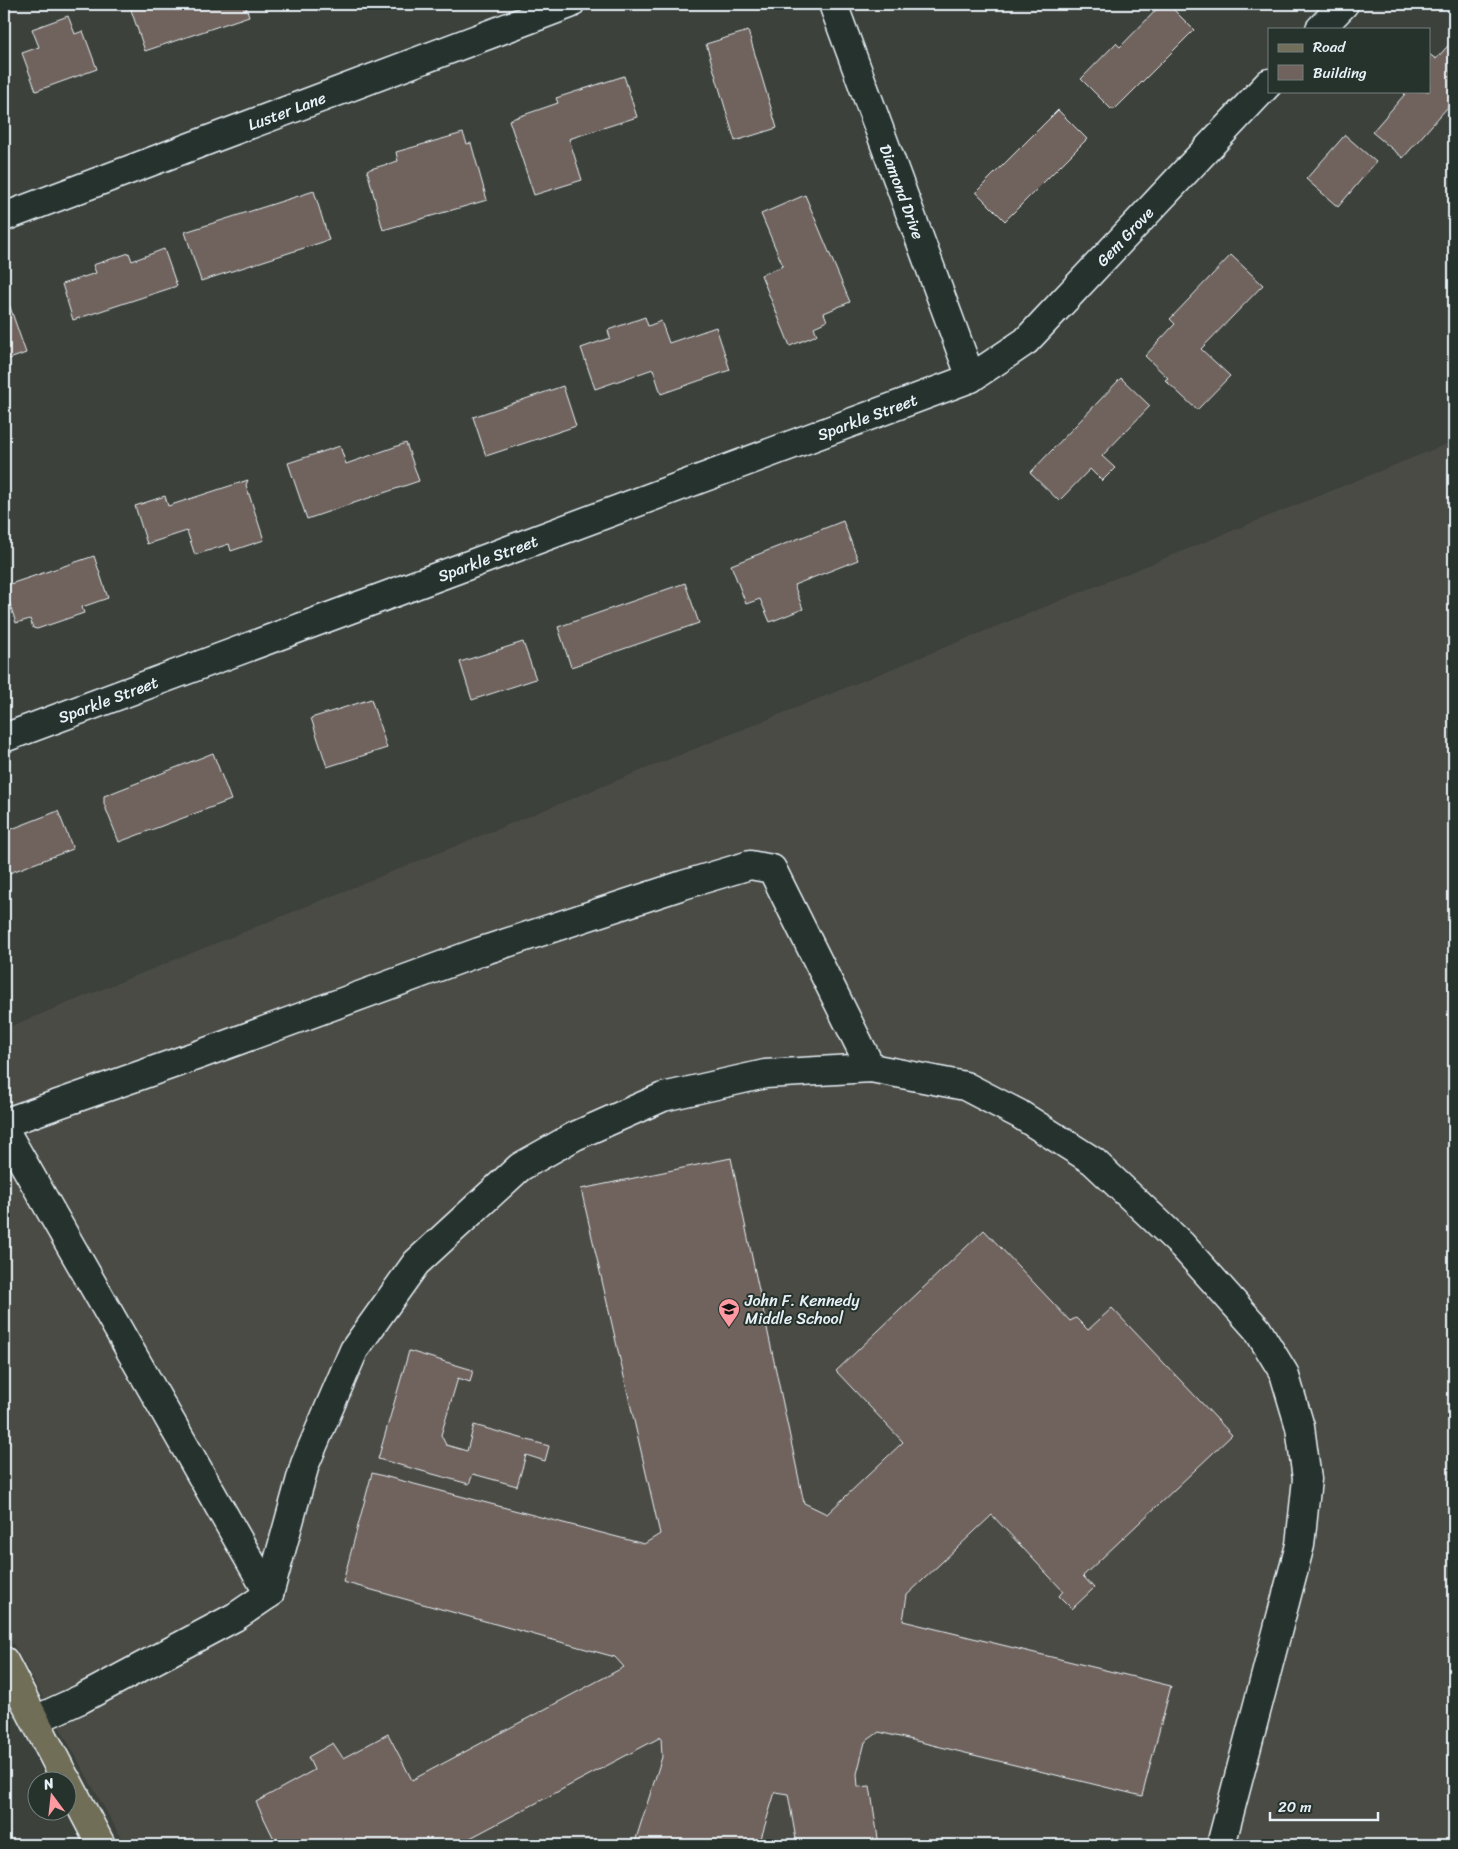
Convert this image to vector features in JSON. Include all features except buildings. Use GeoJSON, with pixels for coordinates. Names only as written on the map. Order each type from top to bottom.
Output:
{"type":"FeatureCollection","features":[{"type":"Feature","properties":{"kind":"main road"},"geometry":{"type":"LineString","coordinates":[[4,1661],[62,1772]]}},
{"type":"Feature","properties":{"kind":"main road"},"geometry":{"type":"LineString","coordinates":[[78,1802],[101,1845]]}},
{"type":"Feature","properties":{"kind":"street","name":"Luster Lane"},"geometry":{"type":"LineString","coordinates":[[4,217],[570,4]]}},
{"type":"Feature","properties":{"kind":"street","name":"Diamond Drive"},"geometry":{"type":"LineString","coordinates":[[833,4],[971,378]]}},
{"type":"Feature","properties":{"kind":"street"},"geometry":{"type":"LineString","coordinates":[[1321,28],[1344,4]]}},
{"type":"Feature","properties":{"kind":"street","name":"Gem Grove"},"geometry":{"type":"LineString","coordinates":[[971,378],[1026,341],[1268,84]]}},
{"type":"Feature","properties":{"kind":"street","name":"Sparkle Street"},"geometry":{"type":"LineString","coordinates":[[4,738],[971,378]]}},
{"type":"Feature","properties":{"kind":"street"},"geometry":{"type":"LineString","coordinates":[[4,1123],[201,1054],[479,952],[750,865],[772,869],[871,1068]]}},
{"type":"Feature","properties":{"kind":"street"},"geometry":{"type":"LineString","coordinates":[[35,1720],[81,1699],[235,1617],[269,1594],[305,1464],[354,1350],[416,1263],[520,1167],[575,1136],[663,1097],[765,1074],[871,1068],[965,1086],[1019,1114],[1093,1161],[1182,1245],[1257,1329],[1284,1374],[1300,1427],[1307,1479],[1300,1545],[1222,1845]]}},
{"type":"Feature","properties":{"kind":"street"},"geometry":{"type":"LineString","coordinates":[[4,1129],[269,1594]]}},
{"type":"Feature","properties":{"kind":"shaded area","name":"John F. Kennedy Middle School"},"geometry":{"type":"Polygon","coordinates":[[[1454,441],[1454,1845],[125,1845],[4,1627],[4,1029],[1454,441]]]}},
{"type":"Feature","properties":{"kind":"place","name":"John F. Kennedy Middle School"},"geometry":{"type":"Point","coordinates":[729,1328]}}]}
